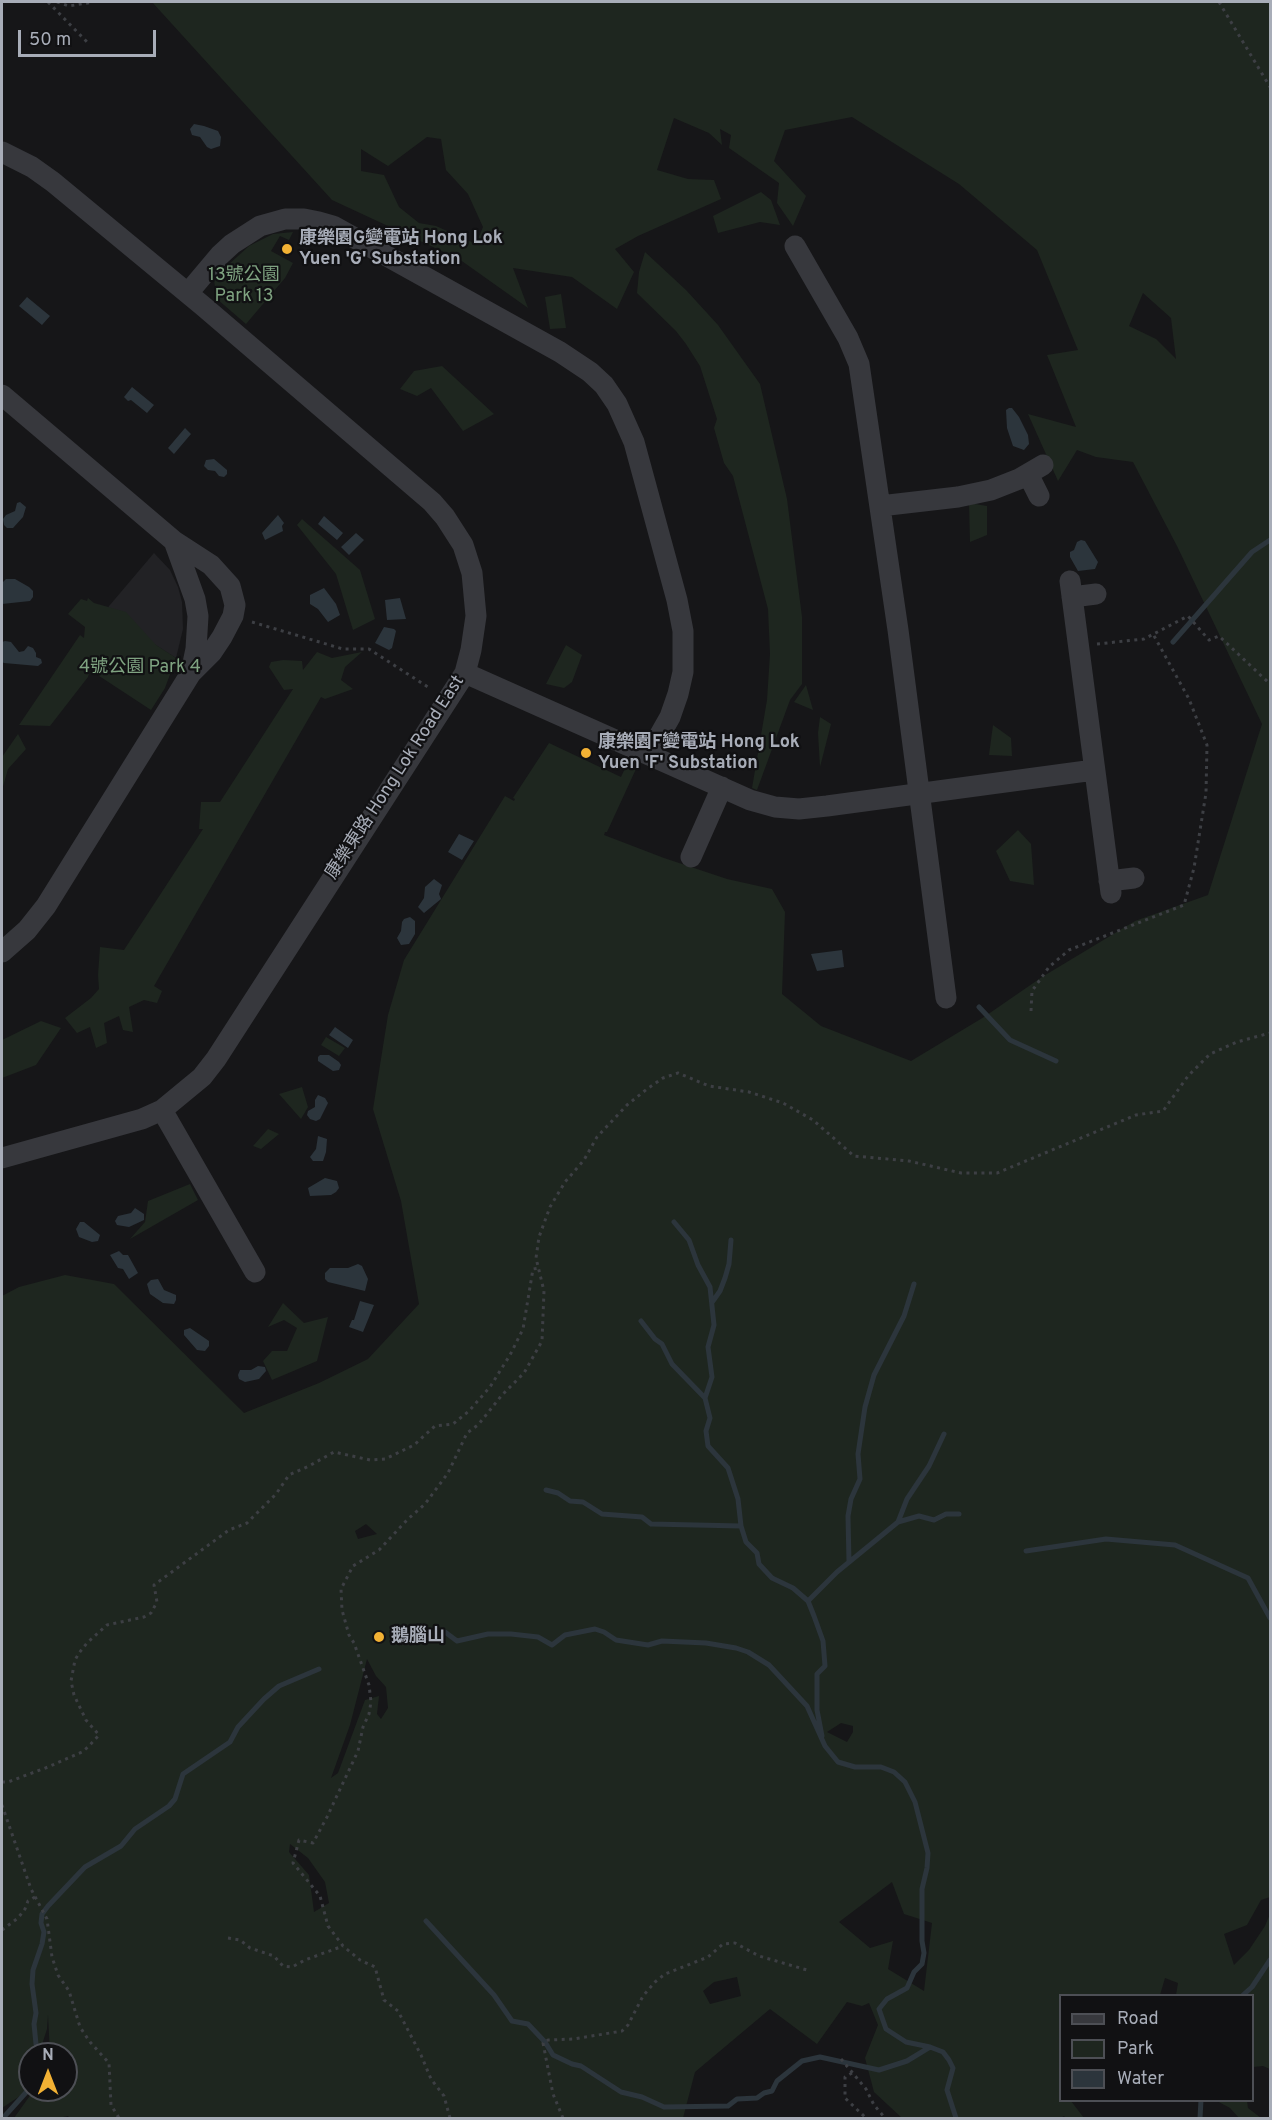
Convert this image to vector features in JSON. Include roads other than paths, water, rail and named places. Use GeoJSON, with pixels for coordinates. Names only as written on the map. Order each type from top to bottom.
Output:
{"type":"FeatureCollection","features":[{"type":"Feature","properties":{"kind":"street","name":"康樂東路 Hong Lok Road East"},"geometry":{"type":"LineString","coordinates":[[2,152],[32,167],[53,182],[188,293],[416,487],[445,517],[463,545],[472,573],[475,629],[465,673],[216,1059],[202,1077],[162,1110],[117,1127],[2,1158]]}},
{"type":"Feature","properties":{"kind":"street"},"geometry":{"type":"LineString","coordinates":[[188,293],[231,243],[260,225],[285,219],[319,222],[333,226],[560,352],[590,372],[604,385],[617,404],[634,442],[683,631],[683,672],[678,694],[670,717],[649,754]]}},
{"type":"Feature","properties":{"kind":"street"},"geometry":{"type":"LineString","coordinates":[[795,246],[848,338],[859,364],[946,998]]}},
{"type":"Feature","properties":{"kind":"street"},"geometry":{"type":"LineString","coordinates":[[2,395],[174,541],[224,577],[234,594],[233,616],[213,652],[192,673],[46,906],[27,930],[2,952]]}},
{"type":"Feature","properties":{"kind":"street"},"geometry":{"type":"LineString","coordinates":[[880,506],[976,494],[1005,485],[1035,469],[1040,495]]}},
{"type":"Feature","properties":{"kind":"street"},"geometry":{"type":"LineString","coordinates":[[174,541],[195,599],[198,616],[192,673]]}},
{"type":"Feature","properties":{"kind":"street"},"geometry":{"type":"LineString","coordinates":[[1096,594],[1071,589],[1077,646],[1110,887],[1134,878]]}},
{"type":"Feature","properties":{"kind":"street"},"geometry":{"type":"LineString","coordinates":[[465,673],[762,805],[799,809],[1094,770]]}},
{"type":"Feature","properties":{"kind":"street"},"geometry":{"type":"LineString","coordinates":[[691,857],[722,788]]}},
{"type":"Feature","properties":{"kind":"street"},"geometry":{"type":"LineString","coordinates":[[162,1110],[255,1272]]}},
{"type":"Feature","properties":{"kind":"water"},"geometry":{"type":"Polygon","coordinates":[[[194,124],[218,131],[221,137],[220,146],[211,149],[200,137],[192,135],[190,129],[194,124]]]}},
{"type":"Feature","properties":{"kind":"water"},"geometry":{"type":"Polygon","coordinates":[[[27,297],[50,316],[42,325],[19,306],[27,297]]]}},
{"type":"Feature","properties":{"kind":"water"},"geometry":{"type":"Polygon","coordinates":[[[132,387],[154,405],[147,413],[124,397],[132,387]]]}},
{"type":"Feature","properties":{"kind":"water"},"geometry":{"type":"Polygon","coordinates":[[[1012,408],[1019,417],[1028,435],[1029,444],[1024,450],[1013,446],[1007,428],[1006,410],[1012,408]]]}},
{"type":"Feature","properties":{"kind":"water"},"geometry":{"type":"Polygon","coordinates":[[[185,428],[191,434],[174,454],[168,448],[185,428]]]}},
{"type":"Feature","properties":{"kind":"water"},"geometry":{"type":"Polygon","coordinates":[[[214,459],[227,470],[224,477],[204,466],[206,460],[214,459]]]}},
{"type":"Feature","properties":{"kind":"water"},"geometry":{"type":"Polygon","coordinates":[[[20,502],[26,507],[23,517],[13,528],[7,528],[3,519],[15,511],[17,503],[20,502]]]}},
{"type":"Feature","properties":{"kind":"water"},"geometry":{"type":"Polygon","coordinates":[[[278,515],[284,523],[283,531],[265,540],[262,533],[278,515]]]}},
{"type":"Feature","properties":{"kind":"water"},"geometry":{"type":"Polygon","coordinates":[[[324,516],[343,533],[337,540],[318,524],[324,516]]]}},
{"type":"Feature","properties":{"kind":"water"},"geometry":{"type":"Polygon","coordinates":[[[356,533],[364,540],[349,555],[341,547],[356,533]]]}},
{"type":"Feature","properties":{"kind":"water"},"geometry":{"type":"Polygon","coordinates":[[[1081,540],[1085,541],[1098,562],[1095,569],[1078,571],[1070,557],[1070,552],[1081,540]]]}},
{"type":"Feature","properties":{"kind":"water"},"geometry":{"type":"Polygon","coordinates":[[[6,579],[15,579],[29,587],[33,591],[30,601],[2,604],[2,583],[6,579]]]}},
{"type":"Feature","properties":{"kind":"water"},"geometry":{"type":"Polygon","coordinates":[[[324,588],[336,604],[340,615],[328,622],[318,609],[310,604],[310,595],[324,588]]]}},
{"type":"Feature","properties":{"kind":"water"},"geometry":{"type":"Polygon","coordinates":[[[400,598],[406,619],[387,620],[385,600],[400,598]]]}},
{"type":"Feature","properties":{"kind":"water"},"geometry":{"type":"Polygon","coordinates":[[[384,627],[396,631],[392,648],[389,650],[375,643],[384,627]]]}},
{"type":"Feature","properties":{"kind":"water"},"geometry":{"type":"Polygon","coordinates":[[[2,642],[11,642],[19,652],[24,651],[28,646],[33,648],[36,657],[41,659],[42,663],[38,666],[2,662],[2,642]]]}},
{"type":"Feature","properties":{"kind":"water"},"geometry":{"type":"Polygon","coordinates":[[[459,834],[474,841],[462,860],[448,852],[459,834]]]}},
{"type":"Feature","properties":{"kind":"water"},"geometry":{"type":"Polygon","coordinates":[[[434,879],[442,885],[439,894],[441,899],[424,913],[418,907],[424,898],[425,887],[434,879]]]}},
{"type":"Feature","properties":{"kind":"water"},"geometry":{"type":"Polygon","coordinates":[[[410,917],[415,921],[415,934],[409,944],[401,945],[397,938],[402,922],[410,917]]]}},
{"type":"Feature","properties":{"kind":"water"},"geometry":{"type":"Polygon","coordinates":[[[842,950],[844,967],[817,971],[811,954],[842,950]]]}},
{"type":"Feature","properties":{"kind":"water"},"geometry":{"type":"Polygon","coordinates":[[[335,1027],[353,1040],[348,1048],[329,1035],[335,1027]]]}},
{"type":"Feature","properties":{"kind":"water"},"geometry":{"type":"Polygon","coordinates":[[[320,1055],[329,1055],[339,1062],[341,1065],[339,1070],[333,1071],[318,1061],[320,1055]]]}},
{"type":"Feature","properties":{"kind":"water"},"geometry":{"type":"Polygon","coordinates":[[[318,1095],[325,1098],[328,1103],[320,1119],[316,1121],[307,1115],[308,1111],[315,1107],[318,1095]]]}},
{"type":"Feature","properties":{"kind":"water"},"geometry":{"type":"Polygon","coordinates":[[[318,1136],[327,1139],[326,1152],[323,1161],[313,1161],[310,1157],[316,1149],[318,1136]]]}},
{"type":"Feature","properties":{"kind":"water"},"geometry":{"type":"Polygon","coordinates":[[[325,1178],[337,1181],[339,1188],[336,1192],[331,1195],[310,1196],[308,1188],[325,1178]]]}},
{"type":"Feature","properties":{"kind":"water"},"geometry":{"type":"Polygon","coordinates":[[[135,1208],[144,1214],[144,1220],[129,1227],[117,1225],[115,1221],[118,1216],[131,1213],[135,1208]]]}},
{"type":"Feature","properties":{"kind":"water"},"geometry":{"type":"Polygon","coordinates":[[[80,1222],[84,1222],[100,1235],[98,1241],[92,1242],[79,1237],[76,1229],[80,1222]]]}},
{"type":"Feature","properties":{"kind":"water"},"geometry":{"type":"Polygon","coordinates":[[[119,1251],[123,1255],[128,1255],[138,1273],[129,1279],[110,1255],[119,1251]]]}},
{"type":"Feature","properties":{"kind":"water"},"geometry":{"type":"Polygon","coordinates":[[[358,1264],[362,1266],[368,1279],[365,1291],[328,1282],[325,1279],[325,1273],[330,1268],[348,1268],[358,1264]]]}},
{"type":"Feature","properties":{"kind":"water"},"geometry":{"type":"Polygon","coordinates":[[[158,1279],[164,1290],[176,1295],[174,1304],[163,1303],[150,1294],[147,1284],[151,1280],[158,1279]]]}},
{"type":"Feature","properties":{"kind":"water"},"geometry":{"type":"Polygon","coordinates":[[[360,1301],[374,1305],[363,1332],[349,1327],[354,1320],[360,1301]]]}},
{"type":"Feature","properties":{"kind":"water"},"geometry":{"type":"Polygon","coordinates":[[[190,1328],[209,1341],[209,1346],[205,1351],[197,1350],[184,1335],[184,1330],[190,1328]]]}},
{"type":"Feature","properties":{"kind":"water"},"geometry":{"type":"Polygon","coordinates":[[[258,1366],[265,1367],[266,1371],[259,1379],[245,1382],[239,1379],[240,1370],[251,1370],[258,1366]]]}},
{"type":"Feature","properties":{"kind":"waterway"},"geometry":{"type":"LineString","coordinates":[[1173,642],[1252,552],[1270,540]]}},
{"type":"Feature","properties":{"kind":"waterway"},"geometry":{"type":"LineString","coordinates":[[979,1007],[1010,1040],[1056,1061]]}},
{"type":"Feature","properties":{"kind":"waterway"},"geometry":{"type":"LineString","coordinates":[[674,1222],[689,1240],[698,1265],[710,1287],[714,1325],[708,1347],[712,1377],[705,1398],[710,1418],[706,1431],[708,1446],[728,1468],[738,1499],[741,1526],[746,1542],[757,1553],[759,1564],[772,1578],[793,1588],[808,1601],[814,1616],[823,1641],[825,1666],[817,1674],[817,1710],[822,1736]]}},
{"type":"Feature","properties":{"kind":"waterway"},"geometry":{"type":"LineString","coordinates":[[713,1301],[725,1278],[731,1240]]}},
{"type":"Feature","properties":{"kind":"waterway"},"geometry":{"type":"LineString","coordinates":[[849,1562],[848,1516],[851,1499],[860,1479],[858,1454],[865,1407],[874,1375],[904,1316],[914,1284]]}},
{"type":"Feature","properties":{"kind":"waterway"},"geometry":{"type":"LineString","coordinates":[[641,1321],[662,1344],[672,1364],[705,1398]]}},
{"type":"Feature","properties":{"kind":"waterway"},"geometry":{"type":"LineString","coordinates":[[808,1601],[837,1572],[898,1522],[907,1499],[929,1466],[944,1434]]}},
{"type":"Feature","properties":{"kind":"waterway"},"geometry":{"type":"LineString","coordinates":[[546,1490],[558,1493],[570,1501],[583,1502],[602,1514],[642,1517],[651,1524],[741,1526]]}},
{"type":"Feature","properties":{"kind":"waterway"},"geometry":{"type":"LineString","coordinates":[[898,1522],[919,1516],[934,1520],[946,1514],[959,1514]]}},
{"type":"Feature","properties":{"kind":"waterway"},"geometry":{"type":"LineString","coordinates":[[1026,1551],[1106,1539],[1175,1545],[1248,1578],[1270,1618]]}},
{"type":"Feature","properties":{"kind":"waterway"},"geometry":{"type":"LineString","coordinates":[[431,1630],[445,1632],[457,1641],[488,1634],[511,1634],[538,1637],[552,1645],[565,1635],[595,1629],[616,1640],[648,1645],[662,1641],[706,1643],[736,1648],[748,1652],[769,1665],[807,1706],[825,1746],[838,1762],[855,1767],[881,1767],[894,1772],[905,1782],[915,1802],[928,1853],[922,1889],[924,1953],[922,1964],[914,1972],[907,1988],[887,1999],[879,2009],[886,2029],[906,2042],[930,2047]]}},
{"type":"Feature","properties":{"kind":"waterway"},"geometry":{"type":"LineString","coordinates":[[36,2042],[33,1970],[44,1932],[41,1923],[42,1914],[48,1906],[85,1867],[121,1846],[135,1829],[169,1806],[175,1799],[183,1774],[230,1742],[238,1727],[264,1699],[279,1686],[319,1669]]}},
{"type":"Feature","properties":{"kind":"waterway"},"geometry":{"type":"LineString","coordinates":[[426,1921],[494,1995],[512,2021],[528,2024],[545,2042],[553,2055],[581,2066],[621,2092],[642,2097],[664,2107],[728,2106],[737,2099],[757,2098],[772,2091],[777,2081],[802,2061],[820,2057],[879,2070],[907,2061],[930,2047],[943,2052],[953,2068],[947,2090],[956,2118]]}},
{"type":"Feature","properties":{"kind":"waterway"},"geometry":{"type":"LineString","coordinates":[[1244,1994],[1252,1987],[1270,1960]]}},
{"type":"Feature","properties":{"kind":"waterway"},"geometry":{"type":"LineString","coordinates":[[3,2118],[18,2101]]}},
{"type":"Feature","properties":{"kind":"waterway"},"geometry":{"type":"LineString","coordinates":[[1200,2118],[1201,2102]]}},
{"type":"Feature","properties":{"kind":"place","name":"康樂園G變電站 Hong Lok Yuen 'G' Substation"},"geometry":{"type":"Point","coordinates":[287,249]}},
{"type":"Feature","properties":{"kind":"place","name":"康樂園F變電站 Hong Lok Yuen 'F' Substation"},"geometry":{"type":"Point","coordinates":[586,753]}},
{"type":"Feature","properties":{"kind":"place","name":"鵝腦山"},"geometry":{"type":"Point","coordinates":[379,1637]}},
{"type":"Feature","properties":{"kind":"park label","name":"13號公園 Park 13"},"geometry":{"type":"Point","coordinates":[244,286]}},
{"type":"Feature","properties":{"kind":"park label","name":"4號公園 Park 4"},"geometry":{"type":"Point","coordinates":[140,668]}}]}
